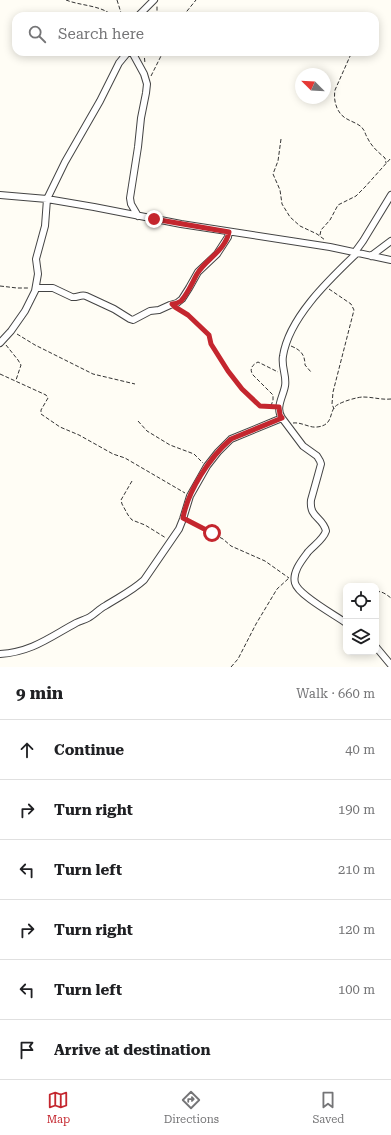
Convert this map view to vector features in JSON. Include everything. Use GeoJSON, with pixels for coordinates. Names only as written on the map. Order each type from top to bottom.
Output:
{"type":"FeatureCollection","features":[{"type":"Feature","properties":{"kind":"street"},"geometry":{"type":"LineString","coordinates":[[142,12],[155,1]]}},
{"type":"Feature","properties":{"kind":"street"},"geometry":{"type":"LineString","coordinates":[[1,342],[28,306],[36,288],[38,274],[36,259],[45,226],[47,199],[65,162],[119,63],[125,56]]}},
{"type":"Feature","properties":{"kind":"street"},"geometry":{"type":"LineString","coordinates":[[134,56],[144,74],[147,84],[130,198],[131,204],[138,216]]}},
{"type":"Feature","properties":{"kind":"street"},"geometry":{"type":"LineString","coordinates":[[0,195],[47,199],[229,232],[330,247],[391,260]]}},
{"type":"Feature","properties":{"kind":"street"},"geometry":{"type":"LineString","coordinates":[[343,621],[316,603],[302,592],[295,584],[295,575],[298,566],[312,548],[324,537],[326,531],[324,526],[313,513],[310,506],[321,464],[320,461],[317,456],[303,446],[280,415],[279,407],[285,386],[282,362],[287,341],[299,317],[325,286],[356,253],[391,195]]}},
{"type":"Feature","properties":{"kind":"street"},"geometry":{"type":"LineString","coordinates":[[36,288],[54,288],[72,297],[83,295],[114,309],[133,320],[148,312],[162,309],[177,303],[182,299],[198,272],[217,254],[228,237],[229,232]]}},
{"type":"Feature","properties":{"kind":"street"},"geometry":{"type":"LineString","coordinates":[[371,256],[391,240]]}},
{"type":"Feature","properties":{"kind":"street"},"geometry":{"type":"LineString","coordinates":[[0,654],[10,654],[32,648],[42,643],[77,622],[87,619],[104,606],[127,594],[144,580],[179,529],[190,496],[206,466],[231,439],[282,418]]}},
{"type":"Feature","properties":{"kind":"street"},"geometry":{"type":"LineString","coordinates":[[379,651],[391,665]]}},
{"type":"Feature","properties":{"kind":"path"},"geometry":{"type":"LineString","coordinates":[[66,0],[109,12]]}},
{"type":"Feature","properties":{"kind":"path"},"geometry":{"type":"LineString","coordinates":[[117,0],[121,12]]}},
{"type":"Feature","properties":{"kind":"path"},"geometry":{"type":"LineString","coordinates":[[186,12],[196,0]]}},
{"type":"Feature","properties":{"kind":"path"},"geometry":{"type":"LineString","coordinates":[[155,1],[157,12]]}},
{"type":"Feature","properties":{"kind":"path"},"geometry":{"type":"LineString","coordinates":[[147,84],[161,56]]}},
{"type":"Feature","properties":{"kind":"path"},"geometry":{"type":"LineString","coordinates":[[350,56],[334,94],[338,110],[343,117],[363,128],[367,138],[379,154],[385,158],[386,163]]}},
{"type":"Feature","properties":{"kind":"path"},"geometry":{"type":"LineString","coordinates":[[281,139],[278,161],[273,174],[280,190],[282,204],[290,218],[295,223],[320,236],[328,242],[330,247]]}},
{"type":"Feature","properties":{"kind":"path"},"geometry":{"type":"LineString","coordinates":[[320,236],[321,230],[330,220],[338,205],[356,196],[391,158]]}},
{"type":"Feature","properties":{"kind":"path"},"geometry":{"type":"LineString","coordinates":[[0,286],[36,288]]}},
{"type":"Feature","properties":{"kind":"path"},"geometry":{"type":"LineString","coordinates":[[325,286],[351,304],[354,310],[333,392],[332,404],[334,409]]}},
{"type":"Feature","properties":{"kind":"path"},"geometry":{"type":"LineString","coordinates":[[172,304],[188,315],[209,335],[211,344],[228,371],[242,389],[260,406],[279,407]]}},
{"type":"Feature","properties":{"kind":"path"},"geometry":{"type":"LineString","coordinates":[[11,330],[35,345],[93,374],[135,384]]}},
{"type":"Feature","properties":{"kind":"path"},"geometry":{"type":"LineString","coordinates":[[287,341],[290,346],[303,354],[305,358],[304,365],[311,372]]}},
{"type":"Feature","properties":{"kind":"path"},"geometry":{"type":"LineString","coordinates":[[1,342],[21,365],[16,381]]}},
{"type":"Feature","properties":{"kind":"path"},"geometry":{"type":"LineString","coordinates":[[271,407],[273,395],[253,375],[251,369],[253,365],[258,362],[284,375]]}},
{"type":"Feature","properties":{"kind":"path"},"geometry":{"type":"LineString","coordinates":[[0,374],[48,396],[40,412],[49,420],[107,452],[125,458],[190,496]]}},
{"type":"Feature","properties":{"kind":"path"},"geometry":{"type":"LineString","coordinates":[[286,424],[296,423],[317,427],[329,421],[338,404],[362,397],[391,399]]}},
{"type":"Feature","properties":{"kind":"path"},"geometry":{"type":"LineString","coordinates":[[138,421],[147,431],[170,445],[194,454],[206,466]]}},
{"type":"Feature","properties":{"kind":"path"},"geometry":{"type":"LineString","coordinates":[[132,481],[121,500],[130,518],[164,537],[173,537]]}},
{"type":"Feature","properties":{"kind":"path"},"geometry":{"type":"LineString","coordinates":[[183,518],[223,539],[231,546],[265,561],[289,578],[277,589],[256,624],[238,659],[231,667]]}},
{"type":"Feature","properties":{"kind":"path"},"geometry":{"type":"LineString","coordinates":[[379,591],[391,598]]}},
{"type":"Feature","properties":{"kind":"route"},"geometry":{"type":"LineString","coordinates":[[154,219],[229,232],[228,237],[217,254],[198,272],[180,302],[172,304],[188,315],[209,335],[211,344],[228,371],[242,389],[260,406],[279,407],[282,418],[231,439],[206,466],[190,496],[183,518],[212,533]]}}]}
